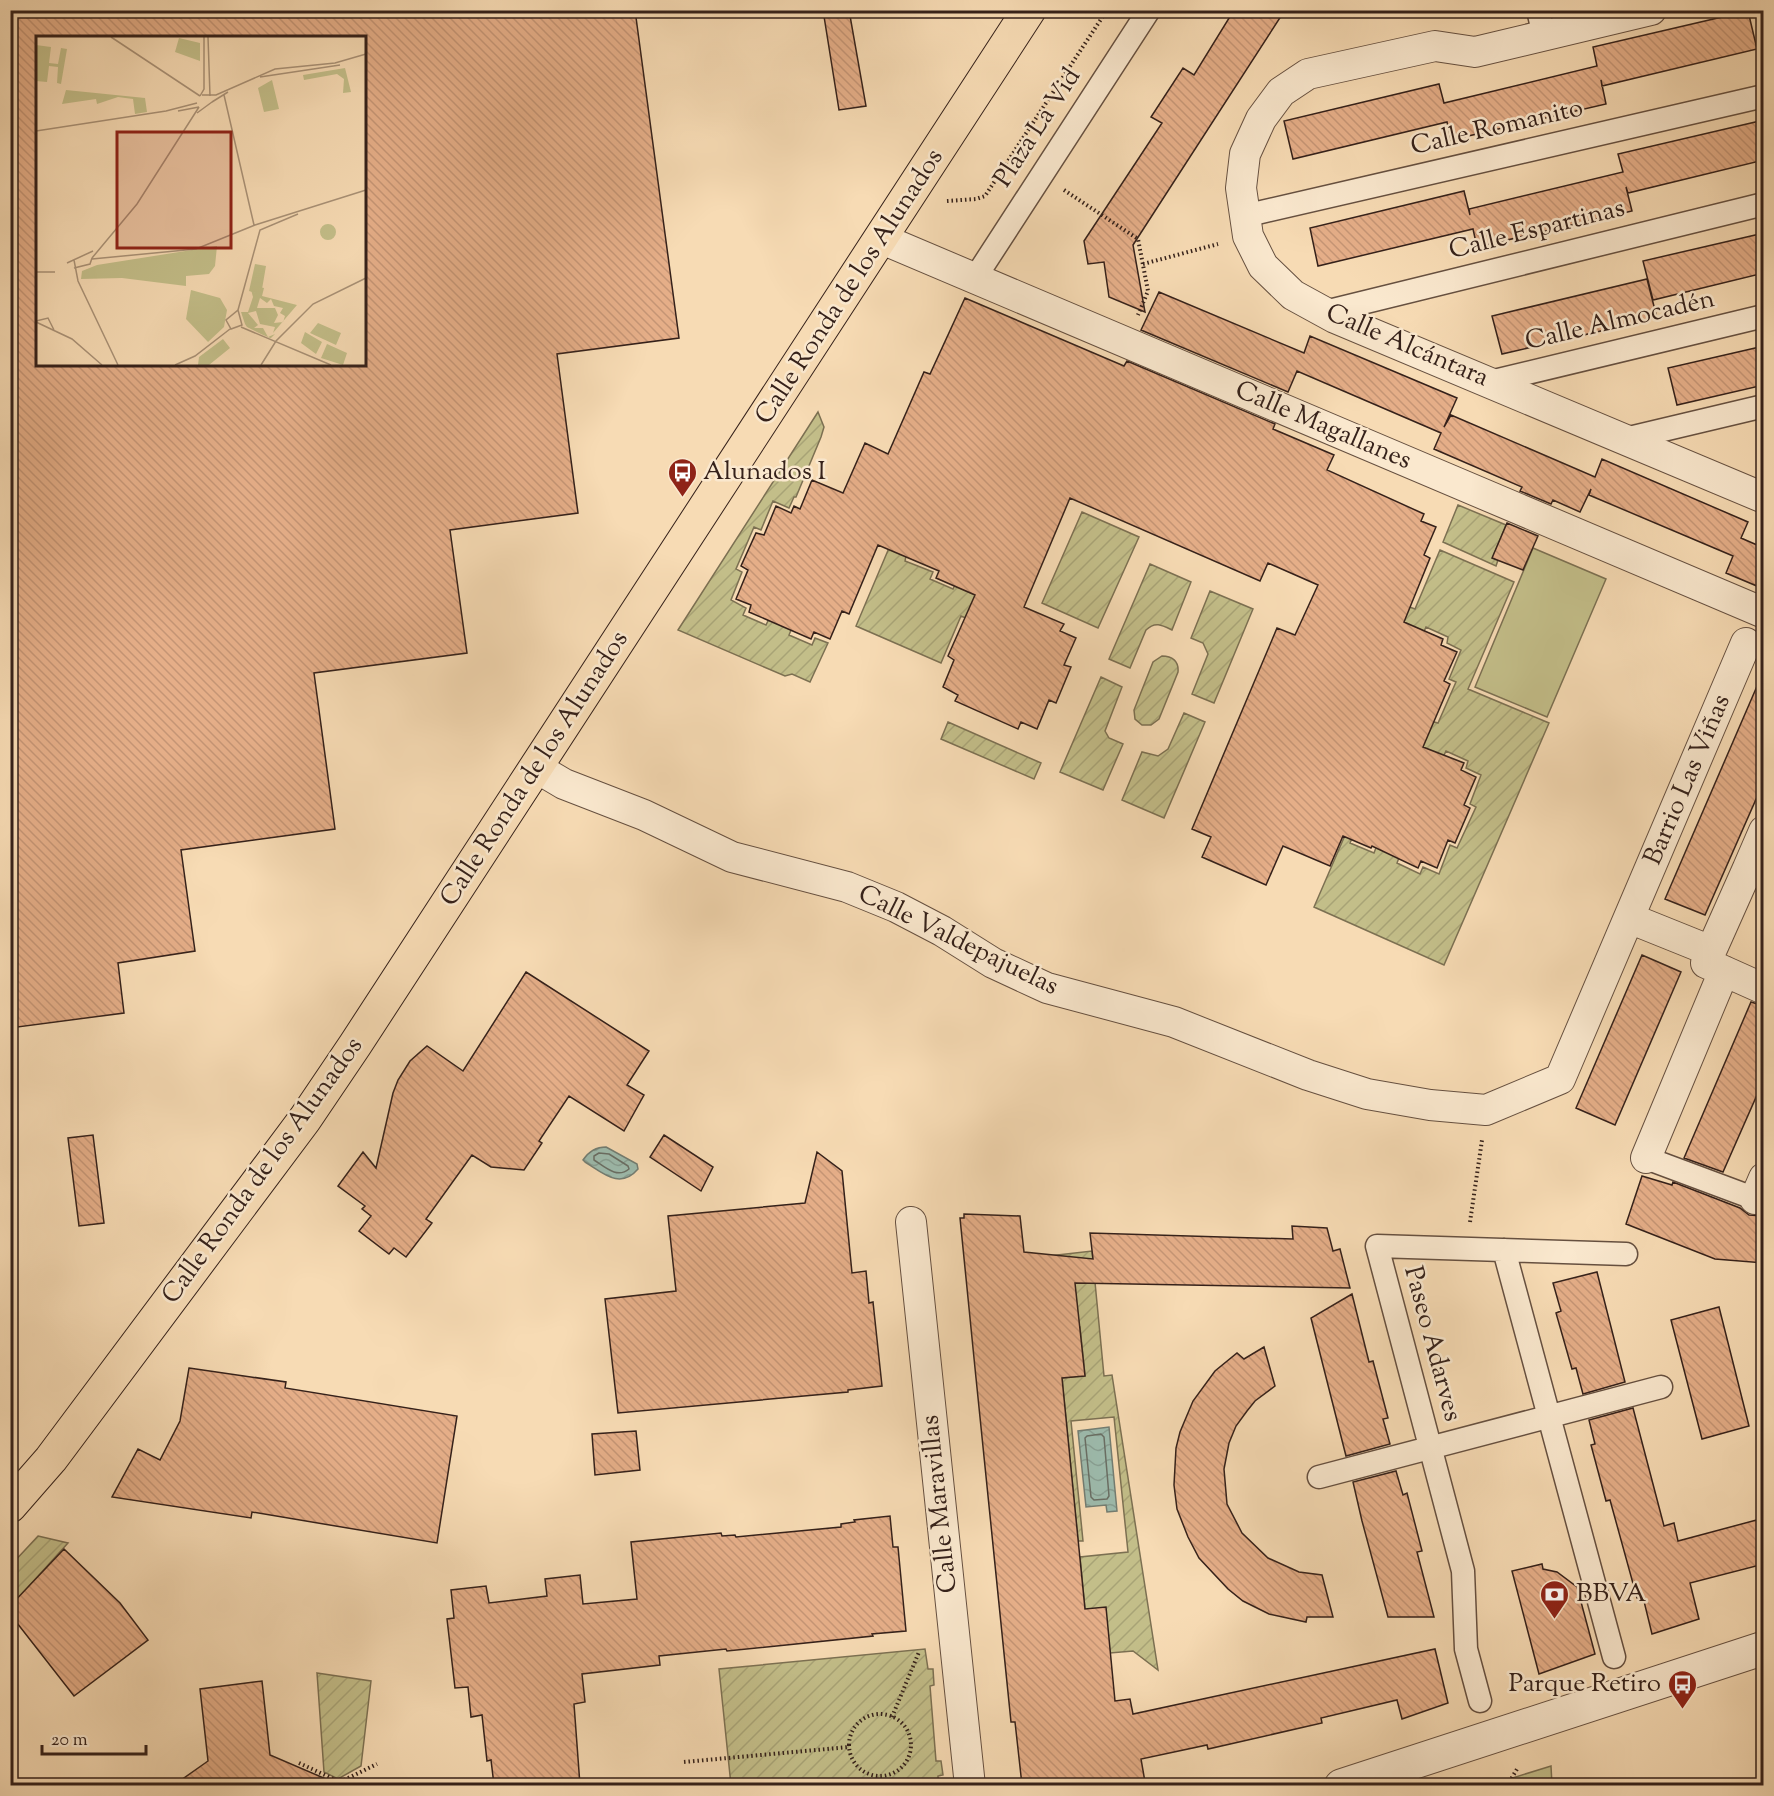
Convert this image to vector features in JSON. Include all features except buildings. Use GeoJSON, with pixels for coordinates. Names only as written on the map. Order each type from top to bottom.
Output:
{"type":"FeatureCollection","features":[{"type":"Feature","properties":{"kind":"main road","name":"Calle Ronda de los Alunados"},"geometry":{"type":"LineString","coordinates":[[10,1506],[51,1459],[305,1119],[537,768],[1029,10]]}},
{"type":"Feature","properties":{"kind":"street","name":"Plaza La Vid"},"geometry":{"type":"LineString","coordinates":[[975,278],[1149,10]]}},
{"type":"Feature","properties":{"kind":"street"},"geometry":{"type":"LineString","coordinates":[[1541,23],[1651,10]]}},
{"type":"Feature","properties":{"kind":"street","name":"Calle Alcántara"},"geometry":{"type":"LineString","coordinates":[[1541,23],[1476,52],[1436,46],[1308,74],[1281,92],[1261,119],[1245,154],[1241,188],[1246,226],[1263,266],[1293,295],[1335,318],[1764,498]]}},
{"type":"Feature","properties":{"kind":"street","name":"Calle Romanito"},"geometry":{"type":"LineString","coordinates":[[1246,226],[1764,96]]}},
{"type":"Feature","properties":{"kind":"street","name":"Calle Espartinas"},"geometry":{"type":"LineString","coordinates":[[1325,312],[1764,204]]}},
{"type":"Feature","properties":{"kind":"street","name":"Calle Magallanes"},"geometry":{"type":"LineString","coordinates":[[882,239],[1764,613]]}},
{"type":"Feature","properties":{"kind":"street","name":"Calle Almocadén"},"geometry":{"type":"LineString","coordinates":[[1490,382],[1764,316]]}},
{"type":"Feature","properties":{"kind":"street"},"geometry":{"type":"LineString","coordinates":[[1625,439],[1764,406]]}},
{"type":"Feature","properties":{"kind":"street","name":"Barrio Las Viñas"},"geometry":{"type":"LineString","coordinates":[[1560,1079],[1746,643]]}},
{"type":"Feature","properties":{"kind":"street","name":"Calle Valdepajuelas"},"geometry":{"type":"LineString","coordinates":[[537,768],[564,784],[644,815],[732,857],[847,887],[896,907],[942,931],[993,963],[1047,988],[1174,1022],[1308,1075],[1368,1094],[1430,1105],[1486,1110],[1560,1079]]}},
{"type":"Feature","properties":{"kind":"street"},"geometry":{"type":"LineString","coordinates":[[1761,1193],[1646,1158],[1717,961],[1756,872],[1764,831]]}},
{"type":"Feature","properties":{"kind":"street"},"geometry":{"type":"LineString","coordinates":[[1629,918],[1717,961],[1764,988]]}},
{"type":"Feature","properties":{"kind":"street","name":"Calle Maravillas"},"geometry":{"type":"LineString","coordinates":[[911,1222],[970,1785]]}},
{"type":"Feature","properties":{"kind":"street","name":"Paseo Adarves"},"geometry":{"type":"LineString","coordinates":[[1480,1701],[1466,1649],[1463,1571],[1377,1246],[1626,1254]]}},
{"type":"Feature","properties":{"kind":"street"},"geometry":{"type":"LineString","coordinates":[[1503,1250],[1614,1657]]}},
{"type":"Feature","properties":{"kind":"street"},"geometry":{"type":"LineString","coordinates":[[1319,1477],[1661,1387]]}},
{"type":"Feature","properties":{"kind":"street"},"geometry":{"type":"LineString","coordinates":[[1341,1785],[1764,1648]]}},
{"type":"Feature","properties":{"kind":"path"},"geometry":{"type":"LineString","coordinates":[[940,205],[949,200],[976,199],[985,196],[1107,10]]}},
{"type":"Feature","properties":{"kind":"path"},"geometry":{"type":"LineString","coordinates":[[1041,175],[1138,239],[1148,291],[1127,343]]}},
{"type":"Feature","properties":{"kind":"path"},"geometry":{"type":"LineString","coordinates":[[1143,264],[1246,226]]}},
{"type":"Feature","properties":{"kind":"path"},"geometry":{"type":"LineString","coordinates":[[1466,1249],[1486,1110]]}},
{"type":"Feature","properties":{"kind":"path"},"geometry":{"type":"LineString","coordinates":[[892,1717],[919,1652]]}},
{"type":"Feature","properties":{"kind":"path"},"geometry":{"type":"LineString","coordinates":[[878,1714],[892,1717],[904,1726],[911,1743],[910,1754],[899,1770],[880,1776],[861,1769],[853,1761],[849,1747],[852,1731],[858,1722],[878,1714]]}},
{"type":"Feature","properties":{"kind":"path"},"geometry":{"type":"LineString","coordinates":[[684,1762],[849,1747]]}},
{"type":"Feature","properties":{"kind":"path"},"geometry":{"type":"LineString","coordinates":[[299,1763],[339,1784],[377,1764]]}},
{"type":"Feature","properties":{"kind":"path"},"geometry":{"type":"LineString","coordinates":[[1507,1785],[1517,1769]]}},
{"type":"Feature","properties":{"kind":"shaded area"},"geometry":{"type":"Polygon","coordinates":[[[818,412],[824,427],[796,497],[789,508],[773,501],[761,530],[754,527],[736,569],[742,572],[731,600],[746,608],[743,615],[766,625],[774,608],[796,618],[789,635],[812,645],[815,638],[828,643],[810,682],[792,674],[785,676],[678,630],[818,412]]]}},
{"type":"Feature","properties":{"kind":"shaded area"},"geometry":{"type":"Polygon","coordinates":[[[1458,505],[1506,525],[1493,557],[1498,560],[1496,566],[1443,542],[1458,505]]]}},
{"type":"Feature","properties":{"kind":"shaded area"},"geometry":{"type":"Polygon","coordinates":[[[1082,512],[1139,537],[1098,628],[1042,603],[1082,512]]]}},
{"type":"Feature","properties":{"kind":"shaded area"},"geometry":{"type":"Polygon","coordinates":[[[889,548],[906,556],[905,561],[933,572],[930,579],[953,589],[960,574],[983,583],[968,619],[961,616],[941,663],[856,626],[889,548]]]}},
{"type":"Feature","properties":{"kind":"shaded area"},"geometry":{"type":"Polygon","coordinates":[[[1533,548],[1606,579],[1547,717],[1475,687],[1533,548]]]}},
{"type":"Feature","properties":{"kind":"shaded area"},"geometry":{"type":"Polygon","coordinates":[[[1440,550],[1514,582],[1468,689],[1549,723],[1444,965],[1314,907],[1346,833],[1353,836],[1350,843],[1374,853],[1380,837],[1403,847],[1397,863],[1420,874],[1423,867],[1439,874],[1450,845],[1457,848],[1476,807],[1470,804],[1481,775],[1466,768],[1468,761],[1446,751],[1438,768],[1415,757],[1430,721],[1438,723],[1456,682],[1449,679],[1461,650],[1447,643],[1448,637],[1426,627],[1419,643],[1396,632],[1407,606],[1415,609],[1440,550]]]}},
{"type":"Feature","properties":{"kind":"shaded area"},"geometry":{"type":"Polygon","coordinates":[[[1150,564],[1191,582],[1172,630],[1162,625],[1149,627],[1130,668],[1109,659],[1150,564]]]}},
{"type":"Feature","properties":{"kind":"shaded area"},"geometry":{"type":"Polygon","coordinates":[[[1210,591],[1253,609],[1214,703],[1192,694],[1208,654],[1203,643],[1191,638],[1210,591]]]}},
{"type":"Feature","properties":{"kind":"shaded area"},"geometry":{"type":"Polygon","coordinates":[[[1162,656],[1174,660],[1178,672],[1159,719],[1151,725],[1142,725],[1135,719],[1134,710],[1153,662],[1162,656]]]}},
{"type":"Feature","properties":{"kind":"shaded area"},"geometry":{"type":"Polygon","coordinates":[[[1101,677],[1122,687],[1105,731],[1109,738],[1123,744],[1103,790],[1060,772],[1101,677]]]}},
{"type":"Feature","properties":{"kind":"shaded area"},"geometry":{"type":"Polygon","coordinates":[[[1184,713],[1205,722],[1164,818],[1122,800],[1142,752],[1158,756],[1168,749],[1184,713]]]}},
{"type":"Feature","properties":{"kind":"shaded area"},"geometry":{"type":"Polygon","coordinates":[[[948,722],[1041,763],[1034,779],[941,739],[948,722]]]}},
{"type":"Feature","properties":{"kind":"shaded area"},"geometry":{"type":"Polygon","coordinates":[[[1092,1251],[1104,1376],[1112,1375],[1158,1670],[1133,1651],[1110,1653],[1085,1609],[1080,1557],[1128,1552],[1114,1417],[1071,1421],[1083,1541],[1078,1541],[1062,1378],[1085,1375],[1080,1327],[1057,1329],[1049,1256],[1092,1251]]]}},
{"type":"Feature","properties":{"kind":"shaded area"},"geometry":{"type":"Polygon","coordinates":[[[38,1536],[68,1543],[11,1606],[11,1565],[38,1536]]]}},
{"type":"Feature","properties":{"kind":"shaded area"},"geometry":{"type":"Polygon","coordinates":[[[925,1649],[928,1669],[933,1669],[934,1685],[930,1686],[936,1761],[941,1761],[943,1775],[938,1776],[939,1785],[731,1785],[719,1669],[925,1649]]]}},
{"type":"Feature","properties":{"kind":"shaded area"},"geometry":{"type":"Polygon","coordinates":[[[317,1673],[371,1681],[361,1766],[338,1779],[324,1772],[317,1673]]]}},
{"type":"Feature","properties":{"kind":"shaded area"},"geometry":{"type":"Polygon","coordinates":[[[1551,1766],[1552,1785],[1490,1785],[1551,1766]]]}},
{"type":"Feature","properties":{"kind":"water"},"geometry":{"type":"Polygon","coordinates":[[[606,1147],[637,1164],[638,1169],[625,1178],[618,1179],[605,1175],[583,1160],[593,1150],[606,1147]]]}},
{"type":"Feature","properties":{"kind":"water"},"geometry":{"type":"Polygon","coordinates":[[[1109,1427],[1117,1511],[1107,1512],[1106,1505],[1086,1507],[1078,1431],[1109,1427]]]}},
{"type":"Feature","properties":{"kind":"place","name":"Alunados I"},"geometry":{"type":"Point","coordinates":[682,498]}},
{"type":"Feature","properties":{"kind":"place","name":"BBVA"},"geometry":{"type":"Point","coordinates":[1555,1620]}},
{"type":"Feature","properties":{"kind":"place","name":"Parque Retiro"},"geometry":{"type":"Point","coordinates":[1682,1710]}}]}
